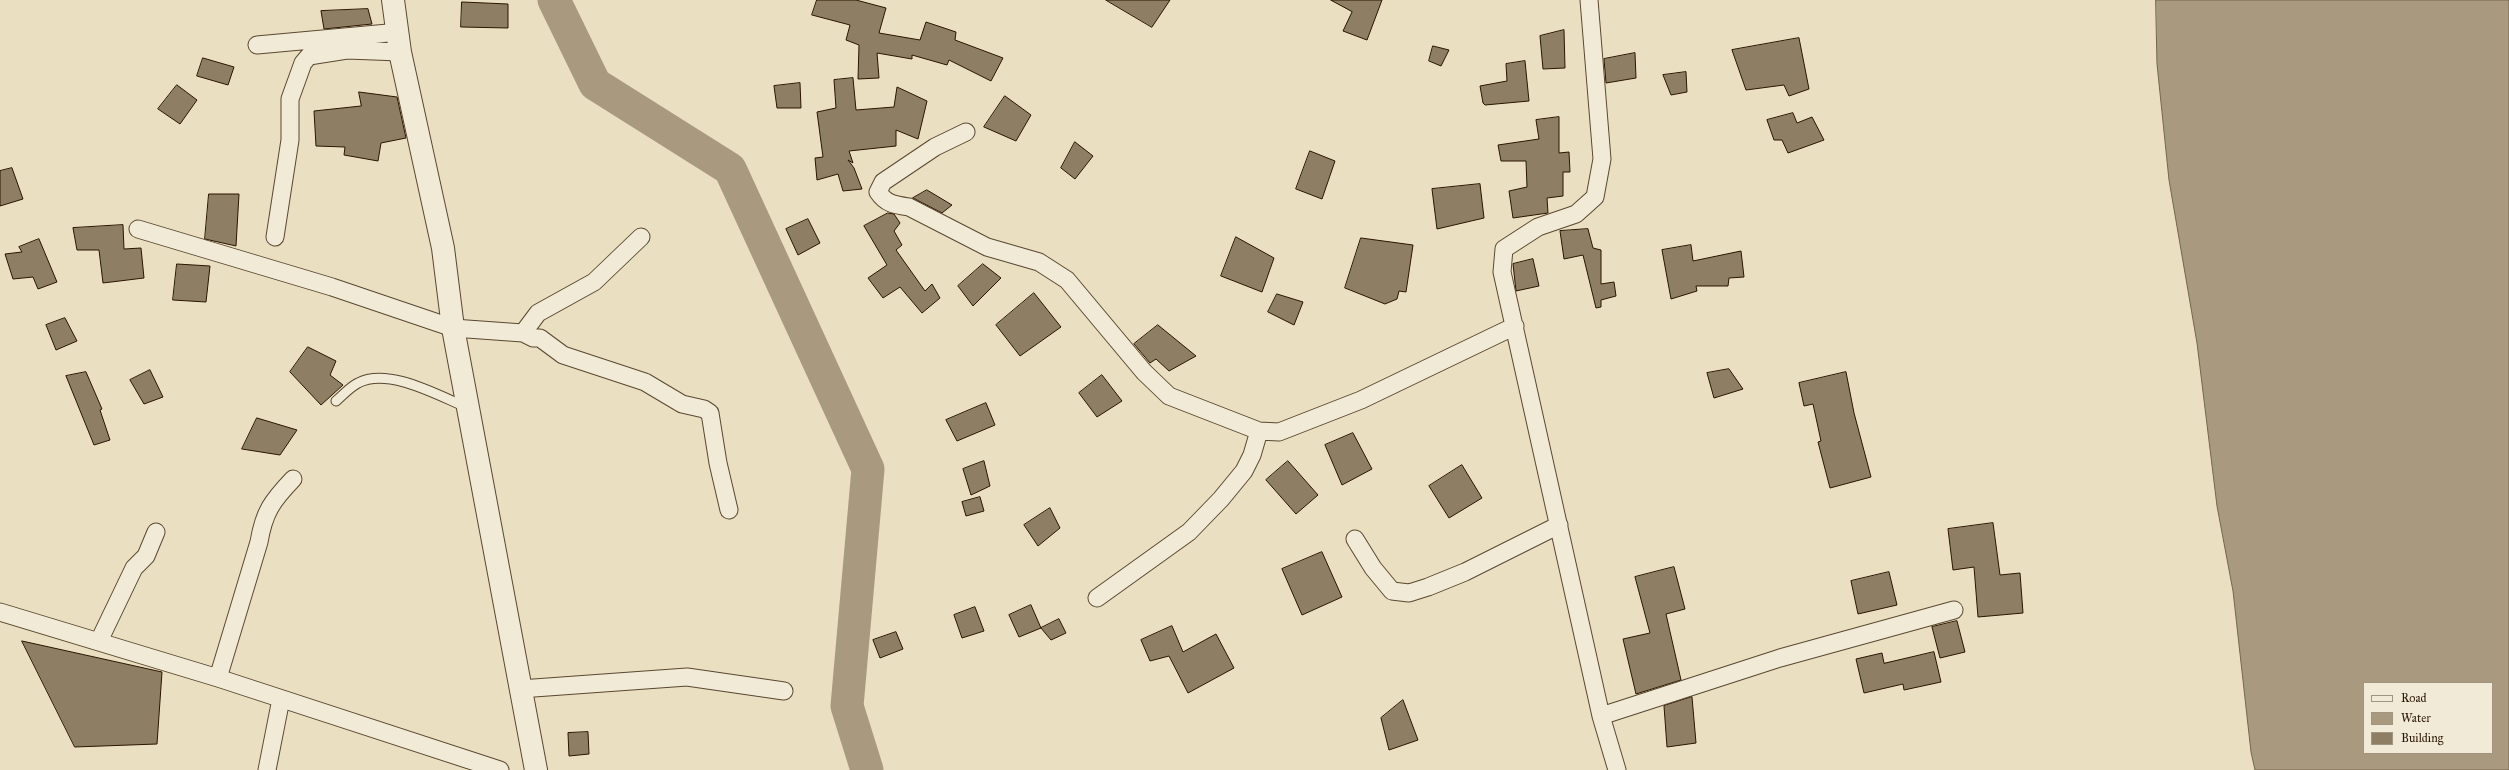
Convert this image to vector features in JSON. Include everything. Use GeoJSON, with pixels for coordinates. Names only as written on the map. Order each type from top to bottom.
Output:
{"type":"FeatureCollection","features":[{"type":"Feature","properties":{"kind":"street"},"geometry":{"type":"LineString","coordinates":[[393,0],[400,42],[443,248],[453,328],[536,770]]}},
{"type":"Feature","properties":{"kind":"street"},"geometry":{"type":"LineString","coordinates":[[1589,0],[1602,159],[1595,197],[1576,214],[1538,227],[1504,249],[1502,272],[1601,716],[1617,770]]}},
{"type":"Feature","properties":{"kind":"street"},"geometry":{"type":"LineString","coordinates":[[257,45],[400,42]]}},
{"type":"Feature","properties":{"kind":"street"},"geometry":{"type":"LineString","coordinates":[[275,237],[290,140],[290,99],[303,63],[309,56],[400,42]]}},
{"type":"Feature","properties":{"kind":"street"},"geometry":{"type":"LineString","coordinates":[[966,132],[935,148],[883,182],[878,192],[884,200],[896,206],[909,207],[987,247],[1039,262],[1067,280],[1144,372],[1169,396],[1259,431],[1279,432],[1361,400],[1515,326]]}},
{"type":"Feature","properties":{"kind":"street"},"geometry":{"type":"LineString","coordinates":[[138,230],[332,287],[453,328],[523,333],[533,338],[540,338],[563,354],[645,382],[682,404],[704,409],[710,413],[718,463],[729,510]]}},
{"type":"Feature","properties":{"kind":"street"},"geometry":{"type":"LineString","coordinates":[[523,333],[538,313],[594,282],[641,237]]}},
{"type":"Feature","properties":{"kind":"street"},"geometry":{"type":"LineString","coordinates":[[1096,598],[1189,532],[1221,499],[1244,471],[1252,455],[1259,431]]}},
{"type":"Feature","properties":{"kind":"street"},"geometry":{"type":"LineString","coordinates":[[218,678],[259,542],[263,518],[293,479]]}},
{"type":"Feature","properties":{"kind":"street"},"geometry":{"type":"LineString","coordinates":[[1355,539],[1373,568],[1392,592],[1409,592],[1464,572],[1559,525]]}},
{"type":"Feature","properties":{"kind":"street"},"geometry":{"type":"LineString","coordinates":[[99,641],[134,568],[146,556],[156,532]]}},
{"type":"Feature","properties":{"kind":"street"},"geometry":{"type":"LineString","coordinates":[[1601,716],[1780,658],[1954,610]]}},
{"type":"Feature","properties":{"kind":"street"},"geometry":{"type":"LineString","coordinates":[[0,614],[99,641],[218,678],[500,770]]}},
{"type":"Feature","properties":{"kind":"street"},"geometry":{"type":"LineString","coordinates":[[520,689],[687,676],[784,691]]}},
{"type":"Feature","properties":{"kind":"street"},"geometry":{"type":"LineString","coordinates":[[267,770],[281,699]]}},
{"type":"Feature","properties":{"kind":"lane"},"geometry":{"type":"LineString","coordinates":[[336,401],[357,383],[369,379],[383,378],[401,381],[468,407]]}},
{"type":"Feature","properties":{"kind":"water"},"geometry":{"type":"Polygon","coordinates":[[[2156,0],[2509,0],[2509,770],[2255,770],[2251,752],[2233,591],[2217,506],[2197,343],[2169,180],[2157,64],[2156,0]]]}},
{"type":"Feature","properties":{"kind":"building"},"geometry":{"type":"Polygon","coordinates":[[[817,0],[856,0],[886,8],[879,33],[920,40],[926,22],[956,32],[955,40],[1003,58],[991,81],[949,60],[947,65],[912,55],[912,59],[877,53],[879,78],[858,79],[859,45],[846,40],[850,25],[812,15],[817,0]]]}},
{"type":"Feature","properties":{"kind":"building"},"geometry":{"type":"Polygon","coordinates":[[[1106,0],[1170,0],[1152,27],[1106,0]]]}},
{"type":"Feature","properties":{"kind":"building"},"geometry":{"type":"Polygon","coordinates":[[[1331,0],[1382,0],[1367,40],[1343,31],[1352,12],[1331,0]]]}},
{"type":"Feature","properties":{"kind":"building"},"geometry":{"type":"Polygon","coordinates":[[[462,2],[508,4],[508,28],[461,27],[462,2]]]}},
{"type":"Feature","properties":{"kind":"building"},"geometry":{"type":"Polygon","coordinates":[[[368,9],[372,24],[324,29],[321,11],[368,9]]]}},
{"type":"Feature","properties":{"kind":"building"},"geometry":{"type":"Polygon","coordinates":[[[1564,30],[1565,68],[1543,69],[1540,36],[1564,30]]]}},
{"type":"Feature","properties":{"kind":"building"},"geometry":{"type":"Polygon","coordinates":[[[1799,38],[1809,89],[1789,96],[1784,85],[1746,90],[1732,50],[1799,38]]]}},
{"type":"Feature","properties":{"kind":"building"},"geometry":{"type":"Polygon","coordinates":[[[1433,46],[1449,50],[1441,66],[1429,61],[1433,46]]]}},
{"type":"Feature","properties":{"kind":"building"},"geometry":{"type":"Polygon","coordinates":[[[1635,53],[1636,78],[1606,83],[1604,59],[1635,53]]]}},
{"type":"Feature","properties":{"kind":"building"},"geometry":{"type":"Polygon","coordinates":[[[203,58],[234,67],[228,85],[197,76],[203,58]]]}},
{"type":"Feature","properties":{"kind":"building"},"geometry":{"type":"Polygon","coordinates":[[[1525,61],[1529,101],[1485,105],[1483,103],[1480,86],[1507,81],[1506,64],[1525,61]]]}},
{"type":"Feature","properties":{"kind":"building"},"geometry":{"type":"Polygon","coordinates":[[[1686,72],[1687,92],[1671,95],[1663,75],[1686,72]]]}},
{"type":"Feature","properties":{"kind":"building"},"geometry":{"type":"Polygon","coordinates":[[[853,78],[856,110],[894,107],[897,87],[927,101],[918,139],[896,130],[896,146],[849,151],[853,163],[848,160],[854,168],[862,189],[843,191],[838,174],[817,180],[815,158],[823,157],[817,112],[836,108],[834,80],[853,78]]]}},
{"type":"Feature","properties":{"kind":"building"},"geometry":{"type":"Polygon","coordinates":[[[800,83],[801,108],[777,108],[774,86],[800,83]]]}},
{"type":"Feature","properties":{"kind":"building"},"geometry":{"type":"Polygon","coordinates":[[[177,85],[197,100],[180,124],[158,109],[177,85]]]}},
{"type":"Feature","properties":{"kind":"building"},"geometry":{"type":"Polygon","coordinates":[[[359,92],[397,97],[406,138],[381,143],[378,161],[344,155],[345,147],[316,146],[314,111],[361,106],[359,92]]]}},
{"type":"Feature","properties":{"kind":"building"},"geometry":{"type":"Polygon","coordinates":[[[1005,96],[1031,115],[1016,141],[984,127],[1005,96]]]}},
{"type":"Feature","properties":{"kind":"building"},"geometry":{"type":"Polygon","coordinates":[[[1793,113],[1797,123],[1812,117],[1824,140],[1788,153],[1782,140],[1774,140],[1767,120],[1793,113]]]}},
{"type":"Feature","properties":{"kind":"building"},"geometry":{"type":"Polygon","coordinates":[[[1559,117],[1559,153],[1569,152],[1570,172],[1563,172],[1563,196],[1547,198],[1548,213],[1513,218],[1509,191],[1527,187],[1526,161],[1501,161],[1498,145],[1539,139],[1536,120],[1559,117]]]}},
{"type":"Feature","properties":{"kind":"building"},"geometry":{"type":"Polygon","coordinates":[[[1075,142],[1093,156],[1075,179],[1061,168],[1075,142]]]}},
{"type":"Feature","properties":{"kind":"building"},"geometry":{"type":"Polygon","coordinates":[[[1310,151],[1335,161],[1322,199],[1296,189],[1310,151]]]}},
{"type":"Feature","properties":{"kind":"building"},"geometry":{"type":"Polygon","coordinates":[[[12,168],[23,199],[0,206],[0,171],[12,168]]]}},
{"type":"Feature","properties":{"kind":"building"},"geometry":{"type":"Polygon","coordinates":[[[1480,184],[1484,218],[1437,229],[1432,189],[1480,184]]]}},
{"type":"Feature","properties":{"kind":"building"},"geometry":{"type":"Polygon","coordinates":[[[927,190],[952,205],[942,213],[913,198],[927,190]]]}},
{"type":"Feature","properties":{"kind":"building"},"geometry":{"type":"Polygon","coordinates":[[[209,194],[239,194],[236,246],[205,239],[209,194]]]}},
{"type":"Feature","properties":{"kind":"building"},"geometry":{"type":"Polygon","coordinates":[[[888,213],[894,214],[900,223],[894,231],[902,245],[896,250],[925,291],[932,284],[940,298],[922,313],[900,287],[883,298],[868,278],[887,265],[864,226],[888,213]]]}},
{"type":"Feature","properties":{"kind":"building"},"geometry":{"type":"Polygon","coordinates":[[[808,219],[820,243],[798,255],[786,229],[808,219]]]}},
{"type":"Feature","properties":{"kind":"building"},"geometry":{"type":"Polygon","coordinates":[[[123,225],[124,249],[141,248],[144,278],[103,283],[99,250],[77,250],[73,228],[123,225]]]}},
{"type":"Feature","properties":{"kind":"building"},"geometry":{"type":"Polygon","coordinates":[[[1588,229],[1593,248],[1601,250],[1601,284],[1614,282],[1616,296],[1601,300],[1601,307],[1596,308],[1583,255],[1564,259],[1560,231],[1588,229]]]}},
{"type":"Feature","properties":{"kind":"building"},"geometry":{"type":"Polygon","coordinates":[[[1236,237],[1274,258],[1262,292],[1221,276],[1236,237]]]}},
{"type":"Feature","properties":{"kind":"building"},"geometry":{"type":"Polygon","coordinates":[[[1361,238],[1413,245],[1406,292],[1399,291],[1397,299],[1385,304],[1345,288],[1361,238]]]}},
{"type":"Feature","properties":{"kind":"building"},"geometry":{"type":"Polygon","coordinates":[[[39,239],[57,282],[38,289],[33,277],[13,279],[5,254],[22,252],[19,247],[39,239]]]}},
{"type":"Feature","properties":{"kind":"building"},"geometry":{"type":"Polygon","coordinates":[[[1691,245],[1693,261],[1741,251],[1744,277],[1729,278],[1728,286],[1696,286],[1697,291],[1671,299],[1662,250],[1691,245]]]}},
{"type":"Feature","properties":{"kind":"building"},"geometry":{"type":"Polygon","coordinates":[[[1533,259],[1539,286],[1516,291],[1513,264],[1533,259]]]}},
{"type":"Feature","properties":{"kind":"building"},"geometry":{"type":"Polygon","coordinates":[[[177,264],[210,266],[206,302],[173,300],[177,264]]]}},
{"type":"Feature","properties":{"kind":"building"},"geometry":{"type":"Polygon","coordinates":[[[983,264],[1001,278],[973,306],[958,286],[983,264]]]}},
{"type":"Feature","properties":{"kind":"building"},"geometry":{"type":"Polygon","coordinates":[[[1034,293],[1061,327],[1020,356],[996,325],[1034,293]]]}},
{"type":"Feature","properties":{"kind":"building"},"geometry":{"type":"Polygon","coordinates":[[[1277,294],[1303,302],[1294,325],[1268,312],[1277,294]]]}},
{"type":"Feature","properties":{"kind":"building"},"geometry":{"type":"Polygon","coordinates":[[[65,318],[77,341],[56,350],[46,325],[65,318]]]}},
{"type":"Feature","properties":{"kind":"building"},"geometry":{"type":"Polygon","coordinates":[[[1158,325],[1196,356],[1169,371],[1156,359],[1150,363],[1134,344],[1158,325]]]}},
{"type":"Feature","properties":{"kind":"building"},"geometry":{"type":"Polygon","coordinates":[[[308,347],[336,361],[330,375],[343,385],[321,405],[290,372],[308,347]]]}},
{"type":"Feature","properties":{"kind":"building"},"geometry":{"type":"Polygon","coordinates":[[[1729,369],[1743,389],[1714,398],[1707,373],[1729,369]]]}},
{"type":"Feature","properties":{"kind":"building"},"geometry":{"type":"Polygon","coordinates":[[[150,370],[163,397],[144,404],[130,380],[150,370]]]}},
{"type":"Feature","properties":{"kind":"building"},"geometry":{"type":"Polygon","coordinates":[[[86,372],[102,409],[100,410],[110,440],[94,445],[66,376],[86,372]]]}},
{"type":"Feature","properties":{"kind":"building"},"geometry":{"type":"Polygon","coordinates":[[[1846,372],[1854,413],[1871,477],[1830,488],[1818,442],[1821,441],[1813,404],[1804,406],[1799,383],[1846,372]]]}},
{"type":"Feature","properties":{"kind":"building"},"geometry":{"type":"Polygon","coordinates":[[[1102,375],[1122,401],[1097,417],[1079,393],[1102,375]]]}},
{"type":"Feature","properties":{"kind":"building"},"geometry":{"type":"Polygon","coordinates":[[[986,403],[995,425],[957,441],[946,420],[986,403]]]}},
{"type":"Feature","properties":{"kind":"building"},"geometry":{"type":"Polygon","coordinates":[[[257,418],[297,430],[280,455],[242,449],[257,418]]]}},
{"type":"Feature","properties":{"kind":"building"},"geometry":{"type":"Polygon","coordinates":[[[1353,433],[1372,469],[1342,485],[1325,445],[1353,433]]]}},
{"type":"Feature","properties":{"kind":"building"},"geometry":{"type":"Polygon","coordinates":[[[984,461],[990,486],[971,495],[963,469],[984,461]]]}},
{"type":"Feature","properties":{"kind":"building"},"geometry":{"type":"Polygon","coordinates":[[[1288,461],[1318,495],[1296,514],[1266,480],[1288,461]]]}},
{"type":"Feature","properties":{"kind":"building"},"geometry":{"type":"Polygon","coordinates":[[[1462,465],[1482,498],[1449,518],[1429,486],[1462,465]]]}},
{"type":"Feature","properties":{"kind":"building"},"geometry":{"type":"Polygon","coordinates":[[[980,497],[984,511],[966,516],[962,502],[980,497]]]}},
{"type":"Feature","properties":{"kind":"building"},"geometry":{"type":"Polygon","coordinates":[[[1050,508],[1060,528],[1038,546],[1024,525],[1050,508]]]}},
{"type":"Feature","properties":{"kind":"building"},"geometry":{"type":"Polygon","coordinates":[[[1993,523],[2000,575],[2020,573],[2023,613],[1978,617],[1974,567],[1953,570],[1948,529],[1993,523]]]}},
{"type":"Feature","properties":{"kind":"building"},"geometry":{"type":"Polygon","coordinates":[[[1322,552],[1342,597],[1302,615],[1282,569],[1322,552]]]}},
{"type":"Feature","properties":{"kind":"building"},"geometry":{"type":"Polygon","coordinates":[[[1674,567],[1685,609],[1666,614],[1681,680],[1636,694],[1623,639],[1650,633],[1635,577],[1674,567]]]}},
{"type":"Feature","properties":{"kind":"building"},"geometry":{"type":"Polygon","coordinates":[[[1889,572],[1897,605],[1858,614],[1851,581],[1889,572]]]}},
{"type":"Feature","properties":{"kind":"building"},"geometry":{"type":"Polygon","coordinates":[[[1031,605],[1041,628],[1019,637],[1009,615],[1031,605]]]}},
{"type":"Feature","properties":{"kind":"building"},"geometry":{"type":"Polygon","coordinates":[[[975,607],[984,631],[962,638],[954,615],[975,607]]]}},
{"type":"Feature","properties":{"kind":"building"},"geometry":{"type":"Polygon","coordinates":[[[1059,619],[1066,633],[1051,640],[1041,628],[1059,619]]]}},
{"type":"Feature","properties":{"kind":"building"},"geometry":{"type":"Polygon","coordinates":[[[1957,621],[1965,652],[1940,658],[1932,627],[1957,621]]]}},
{"type":"Feature","properties":{"kind":"building"},"geometry":{"type":"Polygon","coordinates":[[[1172,626],[1183,652],[1216,634],[1234,668],[1188,693],[1169,656],[1150,661],[1141,640],[1172,626]]]}},
{"type":"Feature","properties":{"kind":"building"},"geometry":{"type":"Polygon","coordinates":[[[896,632],[903,649],[880,658],[873,640],[896,632]]]}},
{"type":"Feature","properties":{"kind":"building"},"geometry":{"type":"Polygon","coordinates":[[[22,641],[162,672],[157,744],[75,747],[22,641]]]}},
{"type":"Feature","properties":{"kind":"building"},"geometry":{"type":"Polygon","coordinates":[[[1934,652],[1941,682],[1904,690],[1903,684],[1864,693],[1856,659],[1882,653],[1884,663],[1934,652]]]}},
{"type":"Feature","properties":{"kind":"building"},"geometry":{"type":"Polygon","coordinates":[[[1692,697],[1696,743],[1667,747],[1664,706],[1692,697]]]}},
{"type":"Feature","properties":{"kind":"building"},"geometry":{"type":"Polygon","coordinates":[[[1403,700],[1418,740],[1389,750],[1381,718],[1403,700]]]}},
{"type":"Feature","properties":{"kind":"building"},"geometry":{"type":"Polygon","coordinates":[[[588,732],[589,754],[569,756],[568,733],[588,732]]]}},
{"type":"Feature","properties":{"kind":"waterway"},"geometry":{"type":"LineString","coordinates":[[554,0],[595,84],[730,169],[868,469],[847,706],[867,770]]}}]}
